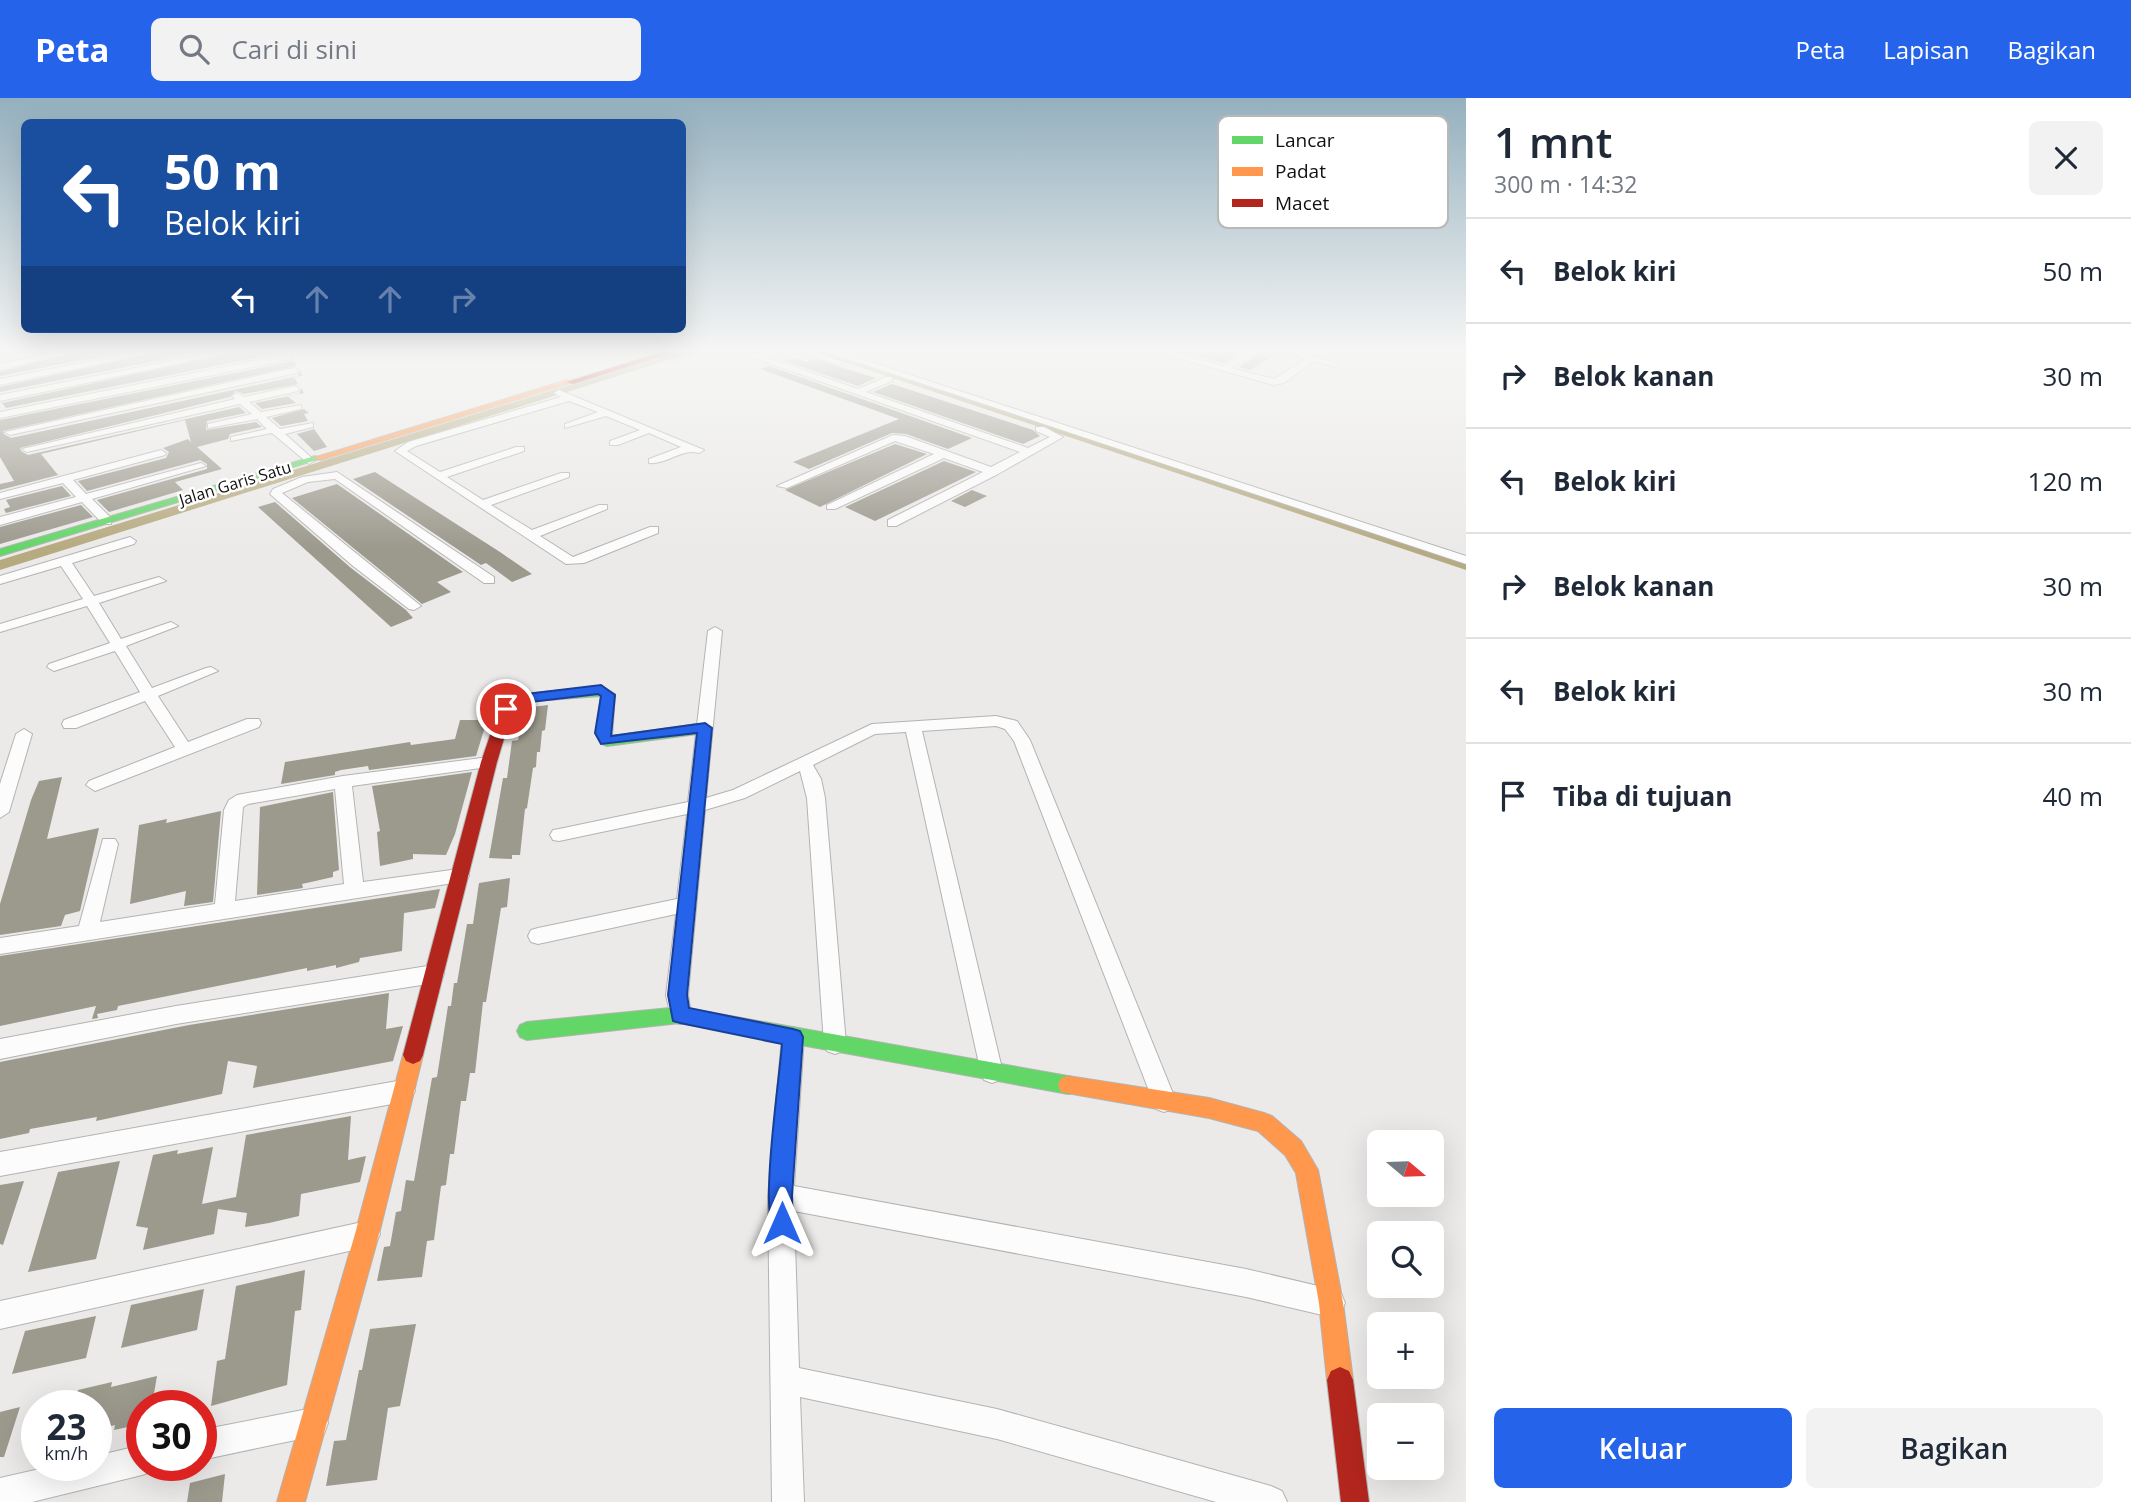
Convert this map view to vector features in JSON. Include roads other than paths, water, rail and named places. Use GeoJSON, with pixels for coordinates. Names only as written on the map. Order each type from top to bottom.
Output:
{"type":"FeatureCollection","features":[{"type":"Feature","properties":{"kind":"street"},"geometry":{"type":"LineString","coordinates":[[10,432],[75,418]]}},
{"type":"Feature","properties":{"kind":"street"},"geometry":{"type":"LineString","coordinates":[[27,449],[164,418]]}},
{"type":"Feature","properties":{"kind":"street"},"geometry":{"type":"LineString","coordinates":[[212,426],[251,418]]}},
{"type":"Feature","properties":{"kind":"street"},"geometry":{"type":"LineString","coordinates":[[260,418],[276,432],[301,470]]}},
{"type":"Feature","properties":{"kind":"street"},"geometry":{"type":"LineString","coordinates":[[478,418],[401,449],[402,454],[574,561],[654,530]]}},
{"type":"Feature","properties":{"kind":"street","name":"Jalan Garis Satu"},"geometry":{"type":"LineString","coordinates":[[0,553],[478,418]]}},
{"type":"Feature","properties":{"kind":"street"},"geometry":{"type":"LineString","coordinates":[[569,426],[592,418]]}},
{"type":"Feature","properties":{"kind":"street"},"geometry":{"type":"LineString","coordinates":[[616,418],[694,449],[653,461]]}},
{"type":"Feature","properties":{"kind":"street"},"geometry":{"type":"LineString","coordinates":[[928,418],[1029,452]]}},
{"type":"Feature","properties":{"kind":"street"},"geometry":{"type":"LineString","coordinates":[[892,523],[994,472],[1058,436],[1003,418]]}},
{"type":"Feature","properties":{"kind":"street"},"geometry":{"type":"LineString","coordinates":[[1031,418],[1466,560]]}},
{"type":"Feature","properties":{"kind":"street"},"geometry":{"type":"LineString","coordinates":[[236,439],[309,425]]}},
{"type":"Feature","properties":{"kind":"street"},"geometry":{"type":"LineString","coordinates":[[614,443],[648,430]]}},
{"type":"Feature","properties":{"kind":"street"},"geometry":{"type":"LineString","coordinates":[[783,486],[893,438],[901,438],[994,472]]}},
{"type":"Feature","properties":{"kind":"street"},"geometry":{"type":"LineString","coordinates":[[438,476],[520,449]]}},
{"type":"Feature","properties":{"kind":"street"},"geometry":{"type":"LineString","coordinates":[[0,496],[161,453]]}},
{"type":"Feature","properties":{"kind":"street"},"geometry":{"type":"LineString","coordinates":[[831,507],[943,454]]}},
{"type":"Feature","properties":{"kind":"street"},"geometry":{"type":"LineString","coordinates":[[0,521],[201,466]]}},
{"type":"Feature","properties":{"kind":"street"},"geometry":{"type":"LineString","coordinates":[[414,606],[276,494],[280,488],[301,470],[337,475],[489,580]]}},
{"type":"Feature","properties":{"kind":"street"},"geometry":{"type":"LineString","coordinates":[[482,504],[565,475]]}},
{"type":"Feature","properties":{"kind":"street"},"geometry":{"type":"LineString","coordinates":[[65,479],[107,521]]}},
{"type":"Feature","properties":{"kind":"street"},"geometry":{"type":"LineString","coordinates":[[531,535],[604,507]]}},
{"type":"Feature","properties":{"kind":"street"},"geometry":{"type":"LineString","coordinates":[[0,580],[130,541]]}},
{"type":"Feature","properties":{"kind":"street"},"geometry":{"type":"LineString","coordinates":[[64,561],[120,645],[146,694],[185,749]]}},
{"type":"Feature","properties":{"kind":"street"},"geometry":{"type":"LineString","coordinates":[[0,628],[159,581]]}},
{"type":"Feature","properties":{"kind":"street"},"geometry":{"type":"LineString","coordinates":[[54,667],[171,626]]}},
{"type":"Feature","properties":{"kind":"street"},"geometry":{"type":"LineString","coordinates":[[680,1015],[677,995],[715,631]]}},
{"type":"Feature","properties":{"kind":"street"},"geometry":{"type":"LineString","coordinates":[[70,724],[211,671]]}},
{"type":"Feature","properties":{"kind":"street"},"geometry":{"type":"LineString","coordinates":[[291,1502],[367,1234],[489,762],[507,706],[518,699],[595,689],[605,691],[608,695],[603,733],[607,741],[705,728]]}},
{"type":"Feature","properties":{"kind":"street"},"geometry":{"type":"LineString","coordinates":[[559,835],[698,806],[739,794],[863,731],[996,721],[1017,729],[1066,847],[1164,1101]]}},
{"type":"Feature","properties":{"kind":"street"},"geometry":{"type":"LineString","coordinates":[[95,785],[253,723]]}},
{"type":"Feature","properties":{"kind":"street"},"geometry":{"type":"LineString","coordinates":[[913,726],[992,1073]]}},
{"type":"Feature","properties":{"kind":"street"},"geometry":{"type":"LineString","coordinates":[[0,812],[24,734]]}},
{"type":"Feature","properties":{"kind":"street"},"geometry":{"type":"LineString","coordinates":[[224,911],[235,804],[243,799],[489,762]]}},
{"type":"Feature","properties":{"kind":"street"},"geometry":{"type":"LineString","coordinates":[[804,763],[812,779],[816,798],[835,1044]]}},
{"type":"Feature","properties":{"kind":"street"},"geometry":{"type":"LineString","coordinates":[[343,782],[354,890]]}},
{"type":"Feature","properties":{"kind":"street"},"geometry":{"type":"LineString","coordinates":[[88,931],[109,844]]}},
{"type":"Feature","properties":{"kind":"street"},"geometry":{"type":"LineString","coordinates":[[0,946],[459,876]]}},
{"type":"Feature","properties":{"kind":"street"},"geometry":{"type":"LineString","coordinates":[[538,936],[687,904]]}},
{"type":"Feature","properties":{"kind":"street"},"geometry":{"type":"LineString","coordinates":[[0,1049],[176,1015],[434,974]]}},
{"type":"Feature","properties":{"kind":"street"},"geometry":{"type":"LineString","coordinates":[[527,1031],[680,1015],[992,1073],[1164,1101],[1252,1118],[1264,1123],[1293,1148],[1307,1170],[1331,1303],[1355,1502]]}},
{"type":"Feature","properties":{"kind":"street"},"geometry":{"type":"LineString","coordinates":[[788,1502],[781,1196],[793,1037]]}},
{"type":"Feature","properties":{"kind":"street"},"geometry":{"type":"LineString","coordinates":[[0,1164],[402,1091]]}},
{"type":"Feature","properties":{"kind":"street"},"geometry":{"type":"LineString","coordinates":[[781,1196],[1246,1283],[1331,1303]]}},
{"type":"Feature","properties":{"kind":"street"},"geometry":{"type":"LineString","coordinates":[[0,1315],[367,1234]]}},
{"type":"Feature","properties":{"kind":"street"},"geometry":{"type":"LineString","coordinates":[[787,1380],[997,1424],[1271,1502]]}},
{"type":"Feature","properties":{"kind":"street"},"geometry":{"type":"LineString","coordinates":[[217,1442],[313,1423]]}},
{"type":"Feature","properties":{"kind":"street"},"geometry":{"type":"LineString","coordinates":[[0,1494],[126,1464]]}},
{"type":"Feature","properties":{"kind":"waterway"},"geometry":{"type":"LineString","coordinates":[[0,565],[477,418]]}},
{"type":"Feature","properties":{"kind":"waterway"},"geometry":{"type":"LineString","coordinates":[[1019,418],[1466,565]]}}]}
